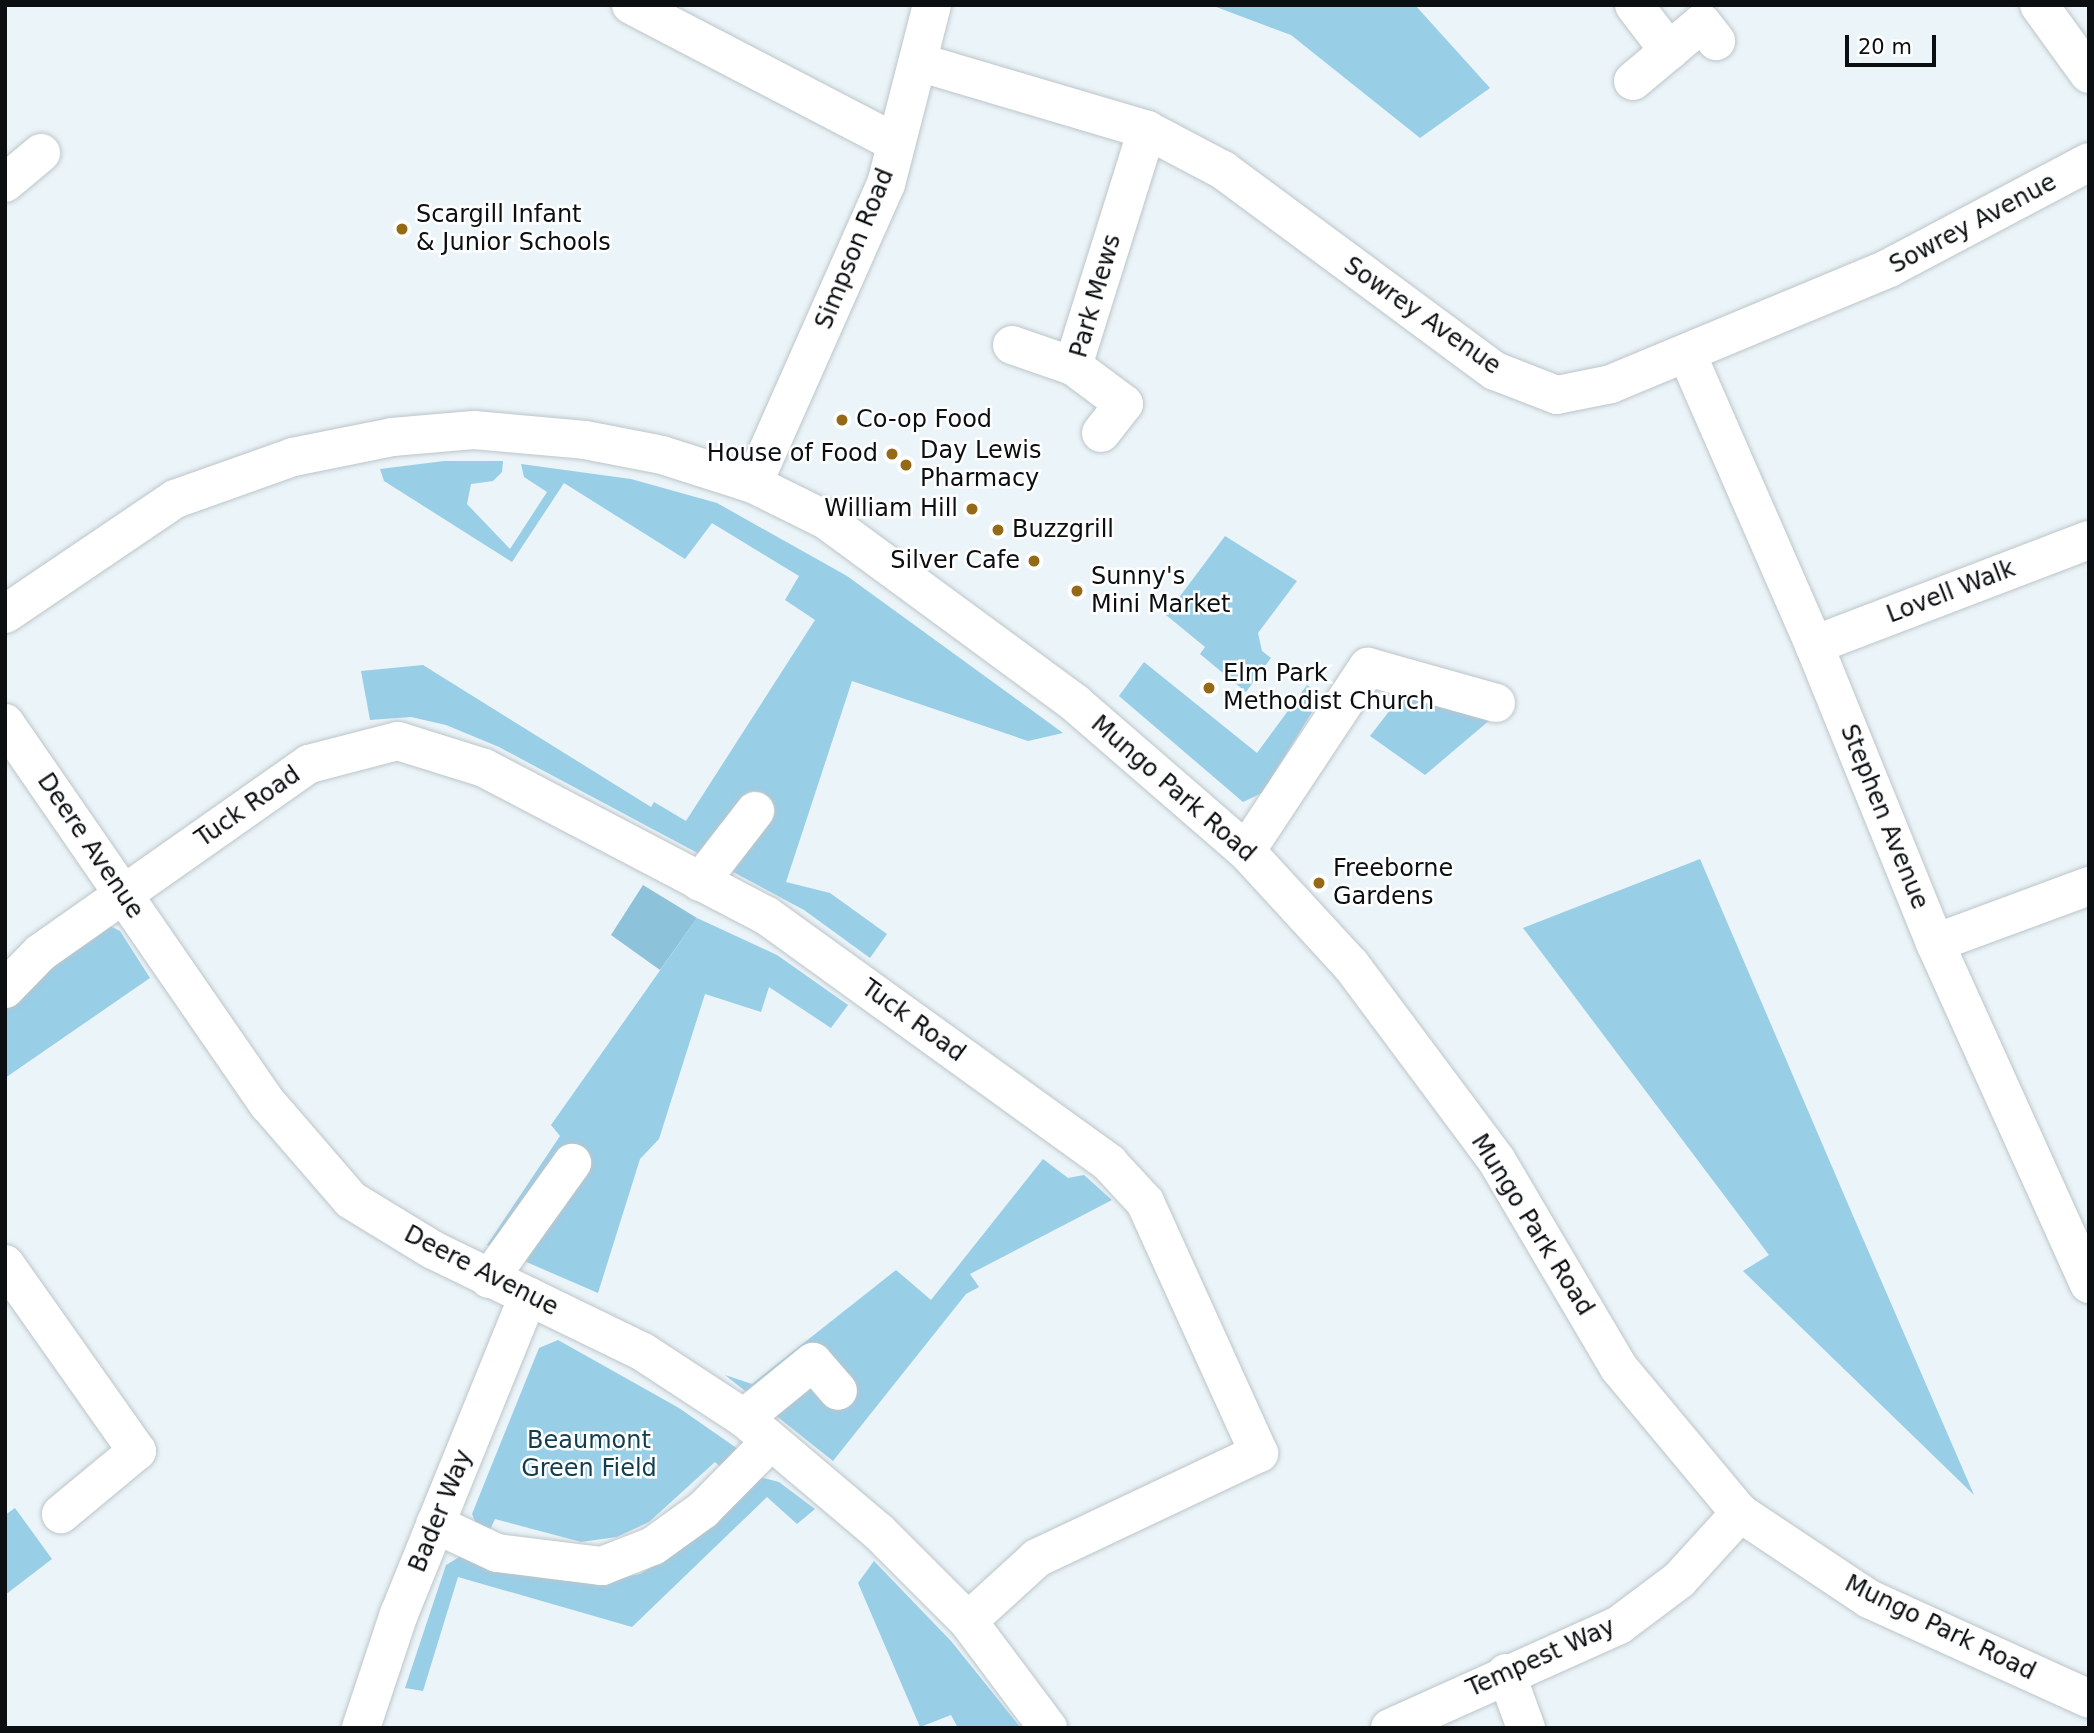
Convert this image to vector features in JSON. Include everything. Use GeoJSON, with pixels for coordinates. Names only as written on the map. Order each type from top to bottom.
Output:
{"type":"FeatureCollection","features":[{"type":"Feature","properties":{"kind":"street"},"geometry":{"type":"LineString","coordinates":[[631,5],[896,143]]}},
{"type":"Feature","properties":{"kind":"street","name":"Simpson Road"},"geometry":{"type":"LineString","coordinates":[[753,484],[886,184],[932,5]]}},
{"type":"Feature","properties":{"kind":"street"},"geometry":{"type":"LineString","coordinates":[[1634,5],[1669,51]]}},
{"type":"Feature","properties":{"kind":"street"},"geometry":{"type":"LineString","coordinates":[[2039,5],[2089,74]]}},
{"type":"Feature","properties":{"kind":"street"},"geometry":{"type":"LineString","coordinates":[[1633,81],[1702,23],[1716,41]]}},
{"type":"Feature","properties":{"kind":"street","name":"Sowrey Avenue"},"geometry":{"type":"LineString","coordinates":[[918,62],[1147,130],[1223,170],[1495,371],[1557,395],[1611,384],[1889,268],[2089,162]]}},
{"type":"Feature","properties":{"kind":"street","name":"Park Mews"},"geometry":{"type":"LineString","coordinates":[[1101,433],[1124,404],[1073,366],[1147,130]]}},
{"type":"Feature","properties":{"kind":"street"},"geometry":{"type":"LineString","coordinates":[[5,183],[41,153]]}},
{"type":"Feature","properties":{"kind":"street"},"geometry":{"type":"LineString","coordinates":[[1012,345],[1073,366]]}},
{"type":"Feature","properties":{"kind":"street","name":"Stephen Avenue"},"geometry":{"type":"LineString","coordinates":[[1687,354],[1814,645],[1936,943],[2088,1280]]}},
{"type":"Feature","properties":{"kind":"street","name":"Mungo Park Road"},"geometry":{"type":"LineString","coordinates":[[5,614],[175,499],[293,457],[391,436],[474,430],[585,440],[662,455],[753,484],[827,520],[1074,703],[1246,851],[1350,965],[1451,1099],[1497,1161],[1619,1368],[1740,1513],[1869,1599],[2089,1699]]}},
{"type":"Feature","properties":{"kind":"street","name":"Lovell Walk"},"geometry":{"type":"LineString","coordinates":[[1814,645],[2089,540]]}},
{"type":"Feature","properties":{"kind":"street"},"geometry":{"type":"LineString","coordinates":[[1246,851],[1368,667],[1496,703]]}},
{"type":"Feature","properties":{"kind":"street","name":"Deere Avenue"},"geometry":{"type":"LineString","coordinates":[[5,723],[270,1105],[351,1200],[489,1279],[643,1352],[757,1430],[879,1532],[968,1621],[1048,1728]]}},
{"type":"Feature","properties":{"kind":"street","name":"Tuck Road"},"geometry":{"type":"LineString","coordinates":[[5,989],[40,953],[309,764],[398,741],[484,768],[767,916],[1109,1163],[1145,1202],[1259,1453],[1037,1558],[968,1621]]}},
{"type":"Feature","properties":{"kind":"street"},"geometry":{"type":"LineString","coordinates":[[700,882],[755,811]]}},
{"type":"Feature","properties":{"kind":"street"},"geometry":{"type":"LineString","coordinates":[[1936,943],[2089,886]]}},
{"type":"Feature","properties":{"kind":"street"},"geometry":{"type":"LineString","coordinates":[[489,1279],[572,1163]]}},
{"type":"Feature","properties":{"kind":"street"},"geometry":{"type":"LineString","coordinates":[[5,1264],[137,1451],[61,1514]]}},
{"type":"Feature","properties":{"kind":"street","name":"Bader Way"},"geometry":{"type":"LineString","coordinates":[[361,1728],[435,1524],[528,1296]]}},
{"type":"Feature","properties":{"kind":"street"},"geometry":{"type":"LineString","coordinates":[[435,1524],[497,1553],[602,1566],[653,1546],[683,1524],[813,1362],[838,1391]]}},
{"type":"Feature","properties":{"kind":"street","name":"Tempest Way"},"geometry":{"type":"LineString","coordinates":[[1390,1728],[1619,1625],[1679,1580],[1740,1513]]}},
{"type":"Feature","properties":{"kind":"street"},"geometry":{"type":"LineString","coordinates":[[1506,1674],[1526,1728]]}},
{"type":"Feature","properties":{"kind":"green space"},"geometry":{"type":"Polygon","coordinates":[[[1211,5],[1415,5],[1490,88],[1420,138],[1291,35],[1211,5]]]}},
{"type":"Feature","properties":{"kind":"green space"},"geometry":{"type":"Polygon","coordinates":[[[444,461],[503,461],[502,472],[493,481],[471,484],[467,504],[510,549],[547,492],[524,477],[521,464],[631,479],[717,503],[847,576],[1063,733],[1028,741],[852,681],[786,882],[830,893],[887,934],[870,958],[804,910],[499,747],[446,725],[411,717],[370,720],[361,671],[423,665],[651,807],[654,802],[686,821],[815,620],[785,600],[799,576],[712,523],[685,559],[564,483],[512,562],[384,481],[380,469],[444,461]]]}},
{"type":"Feature","properties":{"kind":"green space"},"geometry":{"type":"Polygon","coordinates":[[[1225,536],[1297,581],[1258,633],[1262,651],[1271,658],[1246,692],[1200,654],[1205,647],[1166,615],[1225,536]]]}},
{"type":"Feature","properties":{"kind":"green space"},"geometry":{"type":"Polygon","coordinates":[[[1144,662],[1257,753],[1307,685],[1322,696],[1262,793],[1243,802],[1119,696],[1144,662]]]}},
{"type":"Feature","properties":{"kind":"green space"},"geometry":{"type":"Polygon","coordinates":[[[1404,692],[1497,714],[1425,775],[1370,736],[1404,692]]]}},
{"type":"Feature","properties":{"kind":"green space"},"geometry":{"type":"Polygon","coordinates":[[[1700,859],[1974,1495],[1743,1271],[1769,1255],[1523,928],[1700,859]]]}},
{"type":"Feature","properties":{"kind":"green space"},"geometry":{"type":"Polygon","coordinates":[[[697,918],[777,955],[848,1005],[831,1028],[769,987],[761,1012],[705,994],[659,1139],[640,1159],[598,1293],[487,1245],[560,1136],[551,1125],[697,918]]]}},
{"type":"Feature","properties":{"kind":"green space"},"geometry":{"type":"Polygon","coordinates":[[[110,926],[120,931],[150,978],[5,1078],[5,1001],[110,926]]]}},
{"type":"Feature","properties":{"kind":"green space"},"geometry":{"type":"Polygon","coordinates":[[[1043,1159],[1068,1178],[1084,1175],[1112,1200],[970,1274],[979,1287],[966,1294],[833,1461],[725,1375],[752,1384],[896,1270],[931,1300],[1043,1159]]]}},
{"type":"Feature","properties":{"kind":"green space","name":"Beaumont Green Field"},"geometry":{"type":"Polygon","coordinates":[[[558,1340],[679,1408],[738,1449],[725,1471],[715,1462],[649,1522],[617,1537],[581,1542],[495,1519],[490,1530],[476,1524],[472,1514],[539,1348],[558,1340]]]}},
{"type":"Feature","properties":{"kind":"green space"},"geometry":{"type":"Polygon","coordinates":[[[760,1477],[779,1482],[815,1509],[797,1524],[767,1497],[632,1627],[458,1577],[423,1691],[405,1688],[446,1565],[466,1553],[542,1578],[588,1583],[640,1574],[693,1541],[760,1477]]]}},
{"type":"Feature","properties":{"kind":"green space"},"geometry":{"type":"Polygon","coordinates":[[[15,1508],[52,1559],[5,1595],[5,1515],[15,1508]]]}},
{"type":"Feature","properties":{"kind":"green space"},"geometry":{"type":"Polygon","coordinates":[[[874,1561],[951,1641],[1021,1728],[958,1728],[951,1715],[920,1727],[858,1583],[874,1561]]]}},
{"type":"Feature","properties":{"kind":"shaded area"},"geometry":{"type":"Polygon","coordinates":[[[643,885],[697,918],[660,970],[611,935],[643,885]]]}},
{"type":"Feature","properties":{"kind":"place","name":"Scargill Infant & Junior Schools"},"geometry":{"type":"Point","coordinates":[402,229]}},
{"type":"Feature","properties":{"kind":"place","name":"Co-op Food"},"geometry":{"type":"Point","coordinates":[842,420]}},
{"type":"Feature","properties":{"kind":"place","name":"House of Food"},"geometry":{"type":"Point","coordinates":[892,454]}},
{"type":"Feature","properties":{"kind":"place","name":"Day Lewis Pharmacy"},"geometry":{"type":"Point","coordinates":[906,465]}},
{"type":"Feature","properties":{"kind":"place","name":"William Hill"},"geometry":{"type":"Point","coordinates":[972,509]}},
{"type":"Feature","properties":{"kind":"place","name":"Buzzgrill"},"geometry":{"type":"Point","coordinates":[998,530]}},
{"type":"Feature","properties":{"kind":"place","name":"Silver Cafe"},"geometry":{"type":"Point","coordinates":[1034,561]}},
{"type":"Feature","properties":{"kind":"place","name":"Sunny's Mini Market"},"geometry":{"type":"Point","coordinates":[1077,591]}},
{"type":"Feature","properties":{"kind":"place","name":"Elm Park Methodist Church"},"geometry":{"type":"Point","coordinates":[1209,688]}},
{"type":"Feature","properties":{"kind":"place","name":"Freeborne Gardens"},"geometry":{"type":"Point","coordinates":[1319,883]}}]}
